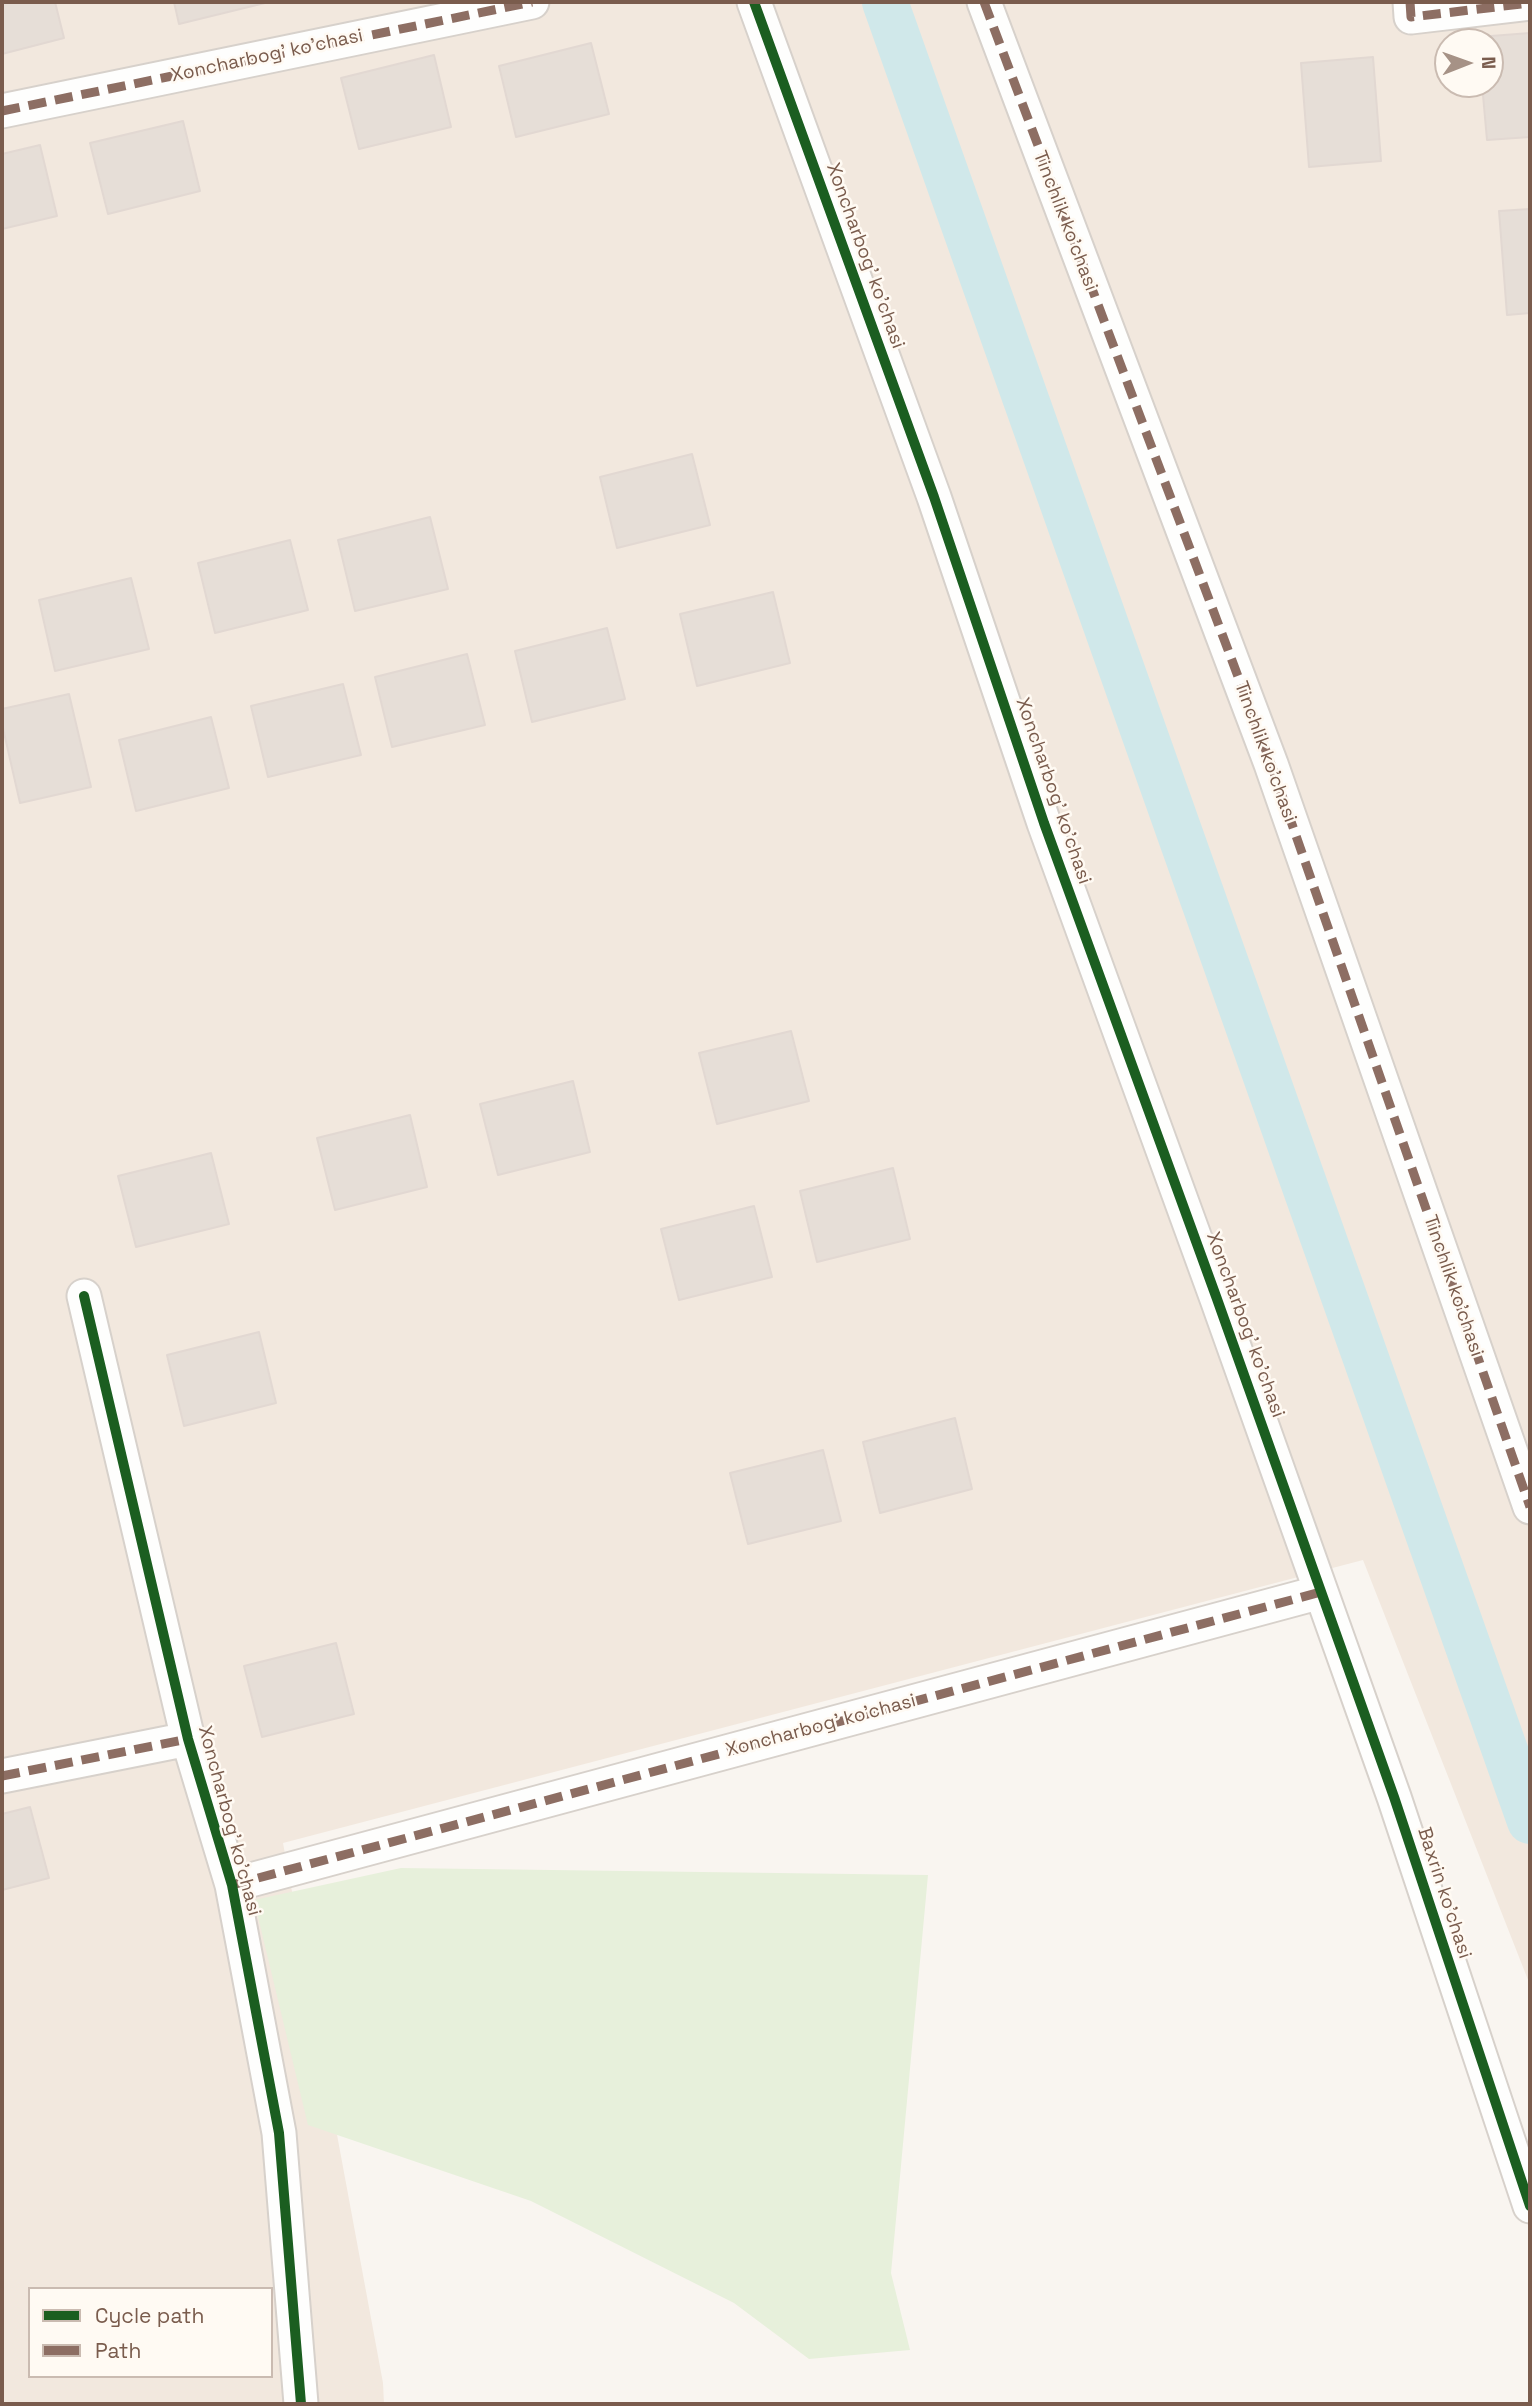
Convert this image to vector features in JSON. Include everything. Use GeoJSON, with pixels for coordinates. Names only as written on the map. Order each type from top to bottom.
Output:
{"type":"FeatureCollection","features":[{"type":"Feature","properties":{"kind":"street","name":"Xoncharbog' ko'chasi"},"geometry":{"type":"LineString","coordinates":[[2,111],[532,2]]}},
{"type":"Feature","properties":{"kind":"street","name":"Xoncharbog' ko'chasi"},"geometry":{"type":"LineString","coordinates":[[232,1885],[1321,1592],[1044,822],[934,497],[754,2]]}},
{"type":"Feature","properties":{"kind":"street","name":"Tinchlik ko'chasi"},"geometry":{"type":"LineString","coordinates":[[984,2],[1271,764],[1530,1507]]}},
{"type":"Feature","properties":{"kind":"street"},"geometry":{"type":"LineString","coordinates":[[1410,2],[1411,17],[1530,3]]}},
{"type":"Feature","properties":{"kind":"street","name":"Xoncharbog' ko'chasi"},"geometry":{"type":"LineString","coordinates":[[83,1296],[187,1739],[232,1885],[279,2133],[301,2404]]}},
{"type":"Feature","properties":{"kind":"street","name":"Baxrin ko'chasi"},"geometry":{"type":"LineString","coordinates":[[1321,1592],[1394,1797],[1530,2206]]}},
{"type":"Feature","properties":{"kind":"street","name":"Xoncharbog' ko'chasi"},"geometry":{"type":"LineString","coordinates":[[2,1776],[187,1739]]}},
{"type":"Feature","properties":{"kind":"shaded area"},"geometry":{"type":"Polygon","coordinates":[[[2,2],[1530,2],[1530,1985],[1363,1560],[283,1843],[383,2383],[384,2404],[2,2404],[2,2]]]}},
{"type":"Feature","properties":{"kind":"green space"},"geometry":{"type":"Polygon","coordinates":[[[401,1868],[928,1875],[891,2273],[910,2350],[809,2359],[734,2303],[531,2201],[308,2125],[254,1900],[401,1868]]]}},
{"type":"Feature","properties":{"kind":"building"},"geometry":{"type":"Polygon","coordinates":[[[2,2],[55,2],[64,38],[2,54],[2,2]]]}},
{"type":"Feature","properties":{"kind":"building"},"geometry":{"type":"Polygon","coordinates":[[[174,2],[269,2],[179,24],[174,2]]]}},
{"type":"Feature","properties":{"kind":"building"},"geometry":{"type":"Polygon","coordinates":[[[1530,33],[1530,137],[1487,140],[1483,98],[1504,98],[1504,35],[1530,33]]]}},
{"type":"Feature","properties":{"kind":"building"},"geometry":{"type":"Polygon","coordinates":[[[591,43],[609,114],[516,137],[499,66],[591,43]]]}},
{"type":"Feature","properties":{"kind":"building"},"geometry":{"type":"Polygon","coordinates":[[[434,55],[451,127],[359,149],[341,78],[434,55]]]}},
{"type":"Feature","properties":{"kind":"building"},"geometry":{"type":"Polygon","coordinates":[[[1373,57],[1381,161],[1309,167],[1301,63],[1373,57]]]}},
{"type":"Feature","properties":{"kind":"building"},"geometry":{"type":"Polygon","coordinates":[[[183,121],[200,191],[108,214],[90,143],[183,121]]]}},
{"type":"Feature","properties":{"kind":"building"},"geometry":{"type":"Polygon","coordinates":[[[40,145],[57,216],[2,229],[2,154],[40,145]]]}},
{"type":"Feature","properties":{"kind":"building"},"geometry":{"type":"Polygon","coordinates":[[[1530,209],[1530,313],[1507,315],[1499,211],[1530,209]]]}},
{"type":"Feature","properties":{"kind":"building"},"geometry":{"type":"Polygon","coordinates":[[[692,454],[710,525],[617,548],[600,477],[692,454]]]}},
{"type":"Feature","properties":{"kind":"building"},"geometry":{"type":"Polygon","coordinates":[[[430,517],[448,589],[355,611],[338,540],[430,517]]]}},
{"type":"Feature","properties":{"kind":"building"},"geometry":{"type":"Polygon","coordinates":[[[290,540],[308,610],[215,633],[198,563],[290,540]]]}},
{"type":"Feature","properties":{"kind":"building"},"geometry":{"type":"Polygon","coordinates":[[[131,578],[149,649],[55,671],[39,600],[131,578]]]}},
{"type":"Feature","properties":{"kind":"building"},"geometry":{"type":"Polygon","coordinates":[[[773,592],[790,663],[697,686],[680,614],[773,592]]]}},
{"type":"Feature","properties":{"kind":"building"},"geometry":{"type":"Polygon","coordinates":[[[607,628],[625,699],[532,722],[515,651],[607,628]]]}},
{"type":"Feature","properties":{"kind":"building"},"geometry":{"type":"Polygon","coordinates":[[[467,654],[485,725],[392,747],[375,677],[467,654]]]}},
{"type":"Feature","properties":{"kind":"building"},"geometry":{"type":"Polygon","coordinates":[[[343,684],[361,755],[268,777],[251,706],[343,684]]]}},
{"type":"Feature","properties":{"kind":"building"},"geometry":{"type":"Polygon","coordinates":[[[69,694],[91,787],[20,803],[2,724],[2,709],[69,694]]]}},
{"type":"Feature","properties":{"kind":"building"},"geometry":{"type":"Polygon","coordinates":[[[211,717],[229,788],[136,811],[119,740],[211,717]]]}},
{"type":"Feature","properties":{"kind":"building"},"geometry":{"type":"Polygon","coordinates":[[[791,1031],[809,1101],[717,1124],[699,1053],[791,1031]]]}},
{"type":"Feature","properties":{"kind":"building"},"geometry":{"type":"Polygon","coordinates":[[[573,1081],[590,1152],[498,1175],[480,1104],[573,1081]]]}},
{"type":"Feature","properties":{"kind":"building"},"geometry":{"type":"Polygon","coordinates":[[[410,1115],[427,1187],[335,1210],[317,1138],[410,1115]]]}},
{"type":"Feature","properties":{"kind":"building"},"geometry":{"type":"Polygon","coordinates":[[[211,1153],[229,1224],[136,1247],[118,1176],[211,1153]]]}},
{"type":"Feature","properties":{"kind":"building"},"geometry":{"type":"Polygon","coordinates":[[[893,1168],[910,1239],[817,1262],[800,1191],[893,1168]]]}},
{"type":"Feature","properties":{"kind":"building"},"geometry":{"type":"Polygon","coordinates":[[[754,1206],[772,1277],[679,1300],[661,1229],[754,1206]]]}},
{"type":"Feature","properties":{"kind":"building"},"geometry":{"type":"Polygon","coordinates":[[[259,1332],[276,1403],[184,1426],[167,1355],[259,1332]]]}},
{"type":"Feature","properties":{"kind":"building"},"geometry":{"type":"Polygon","coordinates":[[[955,1418],[972,1489],[880,1513],[863,1442],[955,1418]]]}},
{"type":"Feature","properties":{"kind":"building"},"geometry":{"type":"Polygon","coordinates":[[[823,1450],[841,1521],[748,1544],[730,1473],[823,1450]]]}},
{"type":"Feature","properties":{"kind":"building"},"geometry":{"type":"Polygon","coordinates":[[[336,1643],[354,1714],[262,1737],[244,1666],[336,1643]]]}},
{"type":"Feature","properties":{"kind":"building"},"geometry":{"type":"Polygon","coordinates":[[[30,1807],[49,1878],[2,1890],[2,1814],[30,1807]]]}},
{"type":"Feature","properties":{"kind":"waterway"},"geometry":{"type":"LineString","coordinates":[[885,2],[1530,1821]]}},
{"type":"Feature","properties":{"kind":"marked path"},"geometry":{"type":"LineString","coordinates":[[2,111],[532,2]]}},
{"type":"Feature","properties":{"kind":"marked path"},"geometry":{"type":"LineString","coordinates":[[984,2],[1271,764],[1530,1507]]}},
{"type":"Feature","properties":{"kind":"marked path"},"geometry":{"type":"LineString","coordinates":[[1410,2],[1411,17],[1530,3]]}},
{"type":"Feature","properties":{"kind":"marked path"},"geometry":{"type":"LineString","coordinates":[[232,1885],[1321,1592]]}},
{"type":"Feature","properties":{"kind":"marked path"},"geometry":{"type":"LineString","coordinates":[[2,1776],[188,1739]]}},
{"type":"Feature","properties":{"kind":"cycle path"},"geometry":{"type":"LineString","coordinates":[[754,2],[934,497],[1044,823],[1394,1797],[1530,2206]]}},
{"type":"Feature","properties":{"kind":"cycle path"},"geometry":{"type":"LineString","coordinates":[[84,1296],[188,1739],[232,1885],[279,2133],[301,2404]]}}]}
